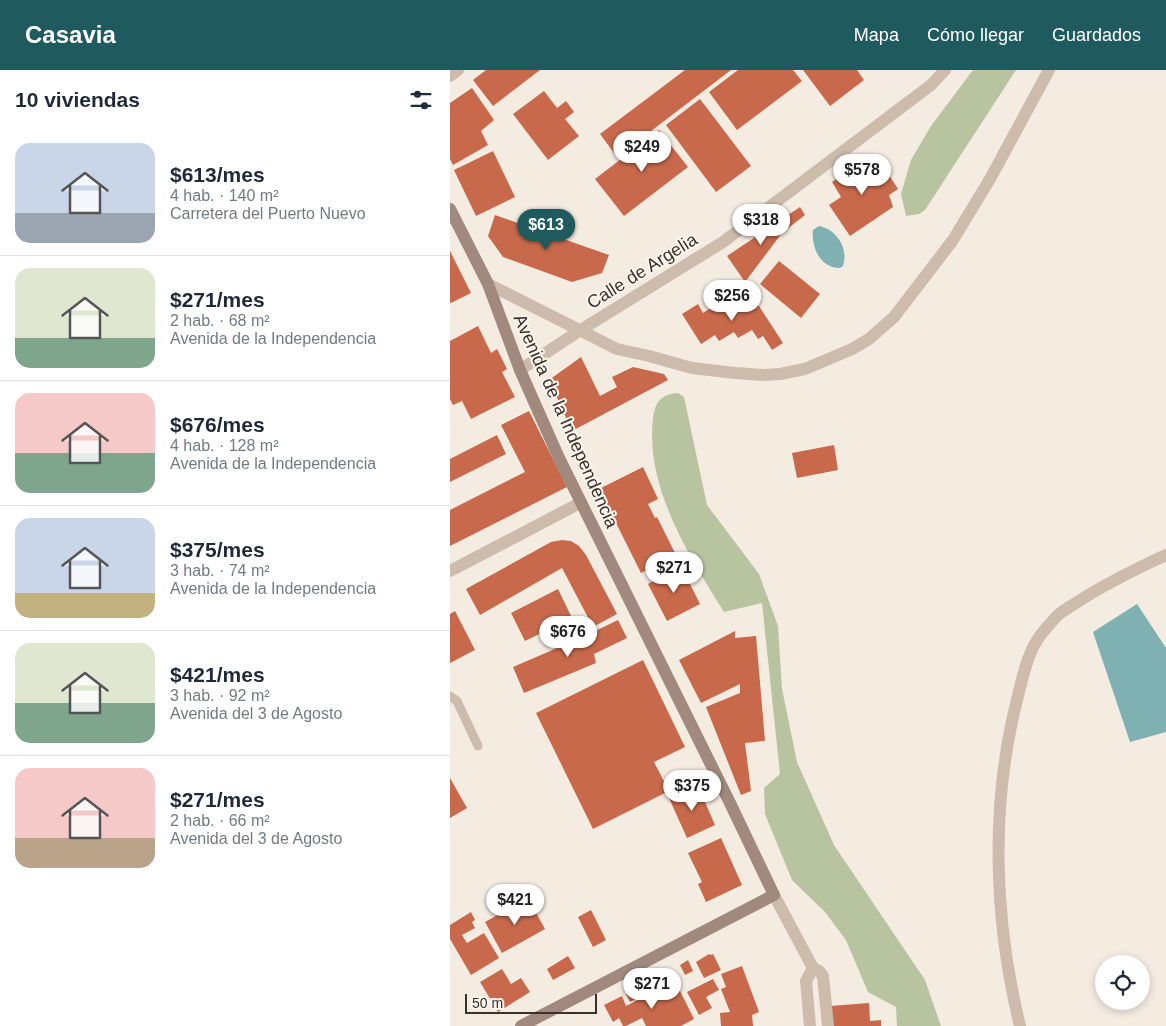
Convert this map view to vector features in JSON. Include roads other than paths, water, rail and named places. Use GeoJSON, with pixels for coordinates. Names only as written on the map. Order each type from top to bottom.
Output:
{"type":"FeatureCollection","features":[{"type":"Feature","properties":{"kind":"main road","name":"Avenida de la Independencia"},"geometry":{"type":"LineString","coordinates":[[450,209],[488,284],[520,370],[559,458],[730,802],[774,895]]}},
{"type":"Feature","properties":{"kind":"main road"},"geometry":{"type":"LineString","coordinates":[[521,1026],[774,895]]}},
{"type":"Feature","properties":{"kind":"street"},"geometry":{"type":"LineString","coordinates":[[450,76],[458,70]]}},
{"type":"Feature","properties":{"kind":"street","name":"Calle de Argelia"},"geometry":{"type":"LineString","coordinates":[[520,370],[579,331],[723,242],[931,85],[945,70]]}},
{"type":"Feature","properties":{"kind":"street"},"geometry":{"type":"LineString","coordinates":[[488,284],[617,349],[692,368],[764,375],[805,369],[852,349],[869,339],[894,317],[953,240],[990,179],[1049,70]]}},
{"type":"Feature","properties":{"kind":"street"},"geometry":{"type":"LineString","coordinates":[[450,572],[580,502]]}},
{"type":"Feature","properties":{"kind":"street"},"geometry":{"type":"LineString","coordinates":[[1020,1026],[1004,934],[998,880],[999,825],[1005,757],[1022,678],[1035,643],[1059,614],[1105,584],[1166,555]]}},
{"type":"Feature","properties":{"kind":"street","name":"Avenida de la Independencia"},"geometry":{"type":"LineString","coordinates":[[774,895],[812,968],[819,971],[823,976],[828,1026]]}},
{"type":"Feature","properties":{"kind":"street"},"geometry":{"type":"LineString","coordinates":[[810,1026],[806,981],[812,968]]}},
{"type":"Feature","properties":{"kind":"lane"},"geometry":{"type":"LineString","coordinates":[[450,696],[458,702],[478,746]]}},
{"type":"Feature","properties":{"kind":"water"},"geometry":{"type":"Polygon","coordinates":[[[819,226],[836,235],[843,246],[844,259],[843,266],[840,268],[827,264],[815,249],[813,230],[819,226]]]}},
{"type":"Feature","properties":{"kind":"water"},"geometry":{"type":"Polygon","coordinates":[[[1137,604],[1166,648],[1166,732],[1130,742],[1093,632],[1137,604]]]}}]}
